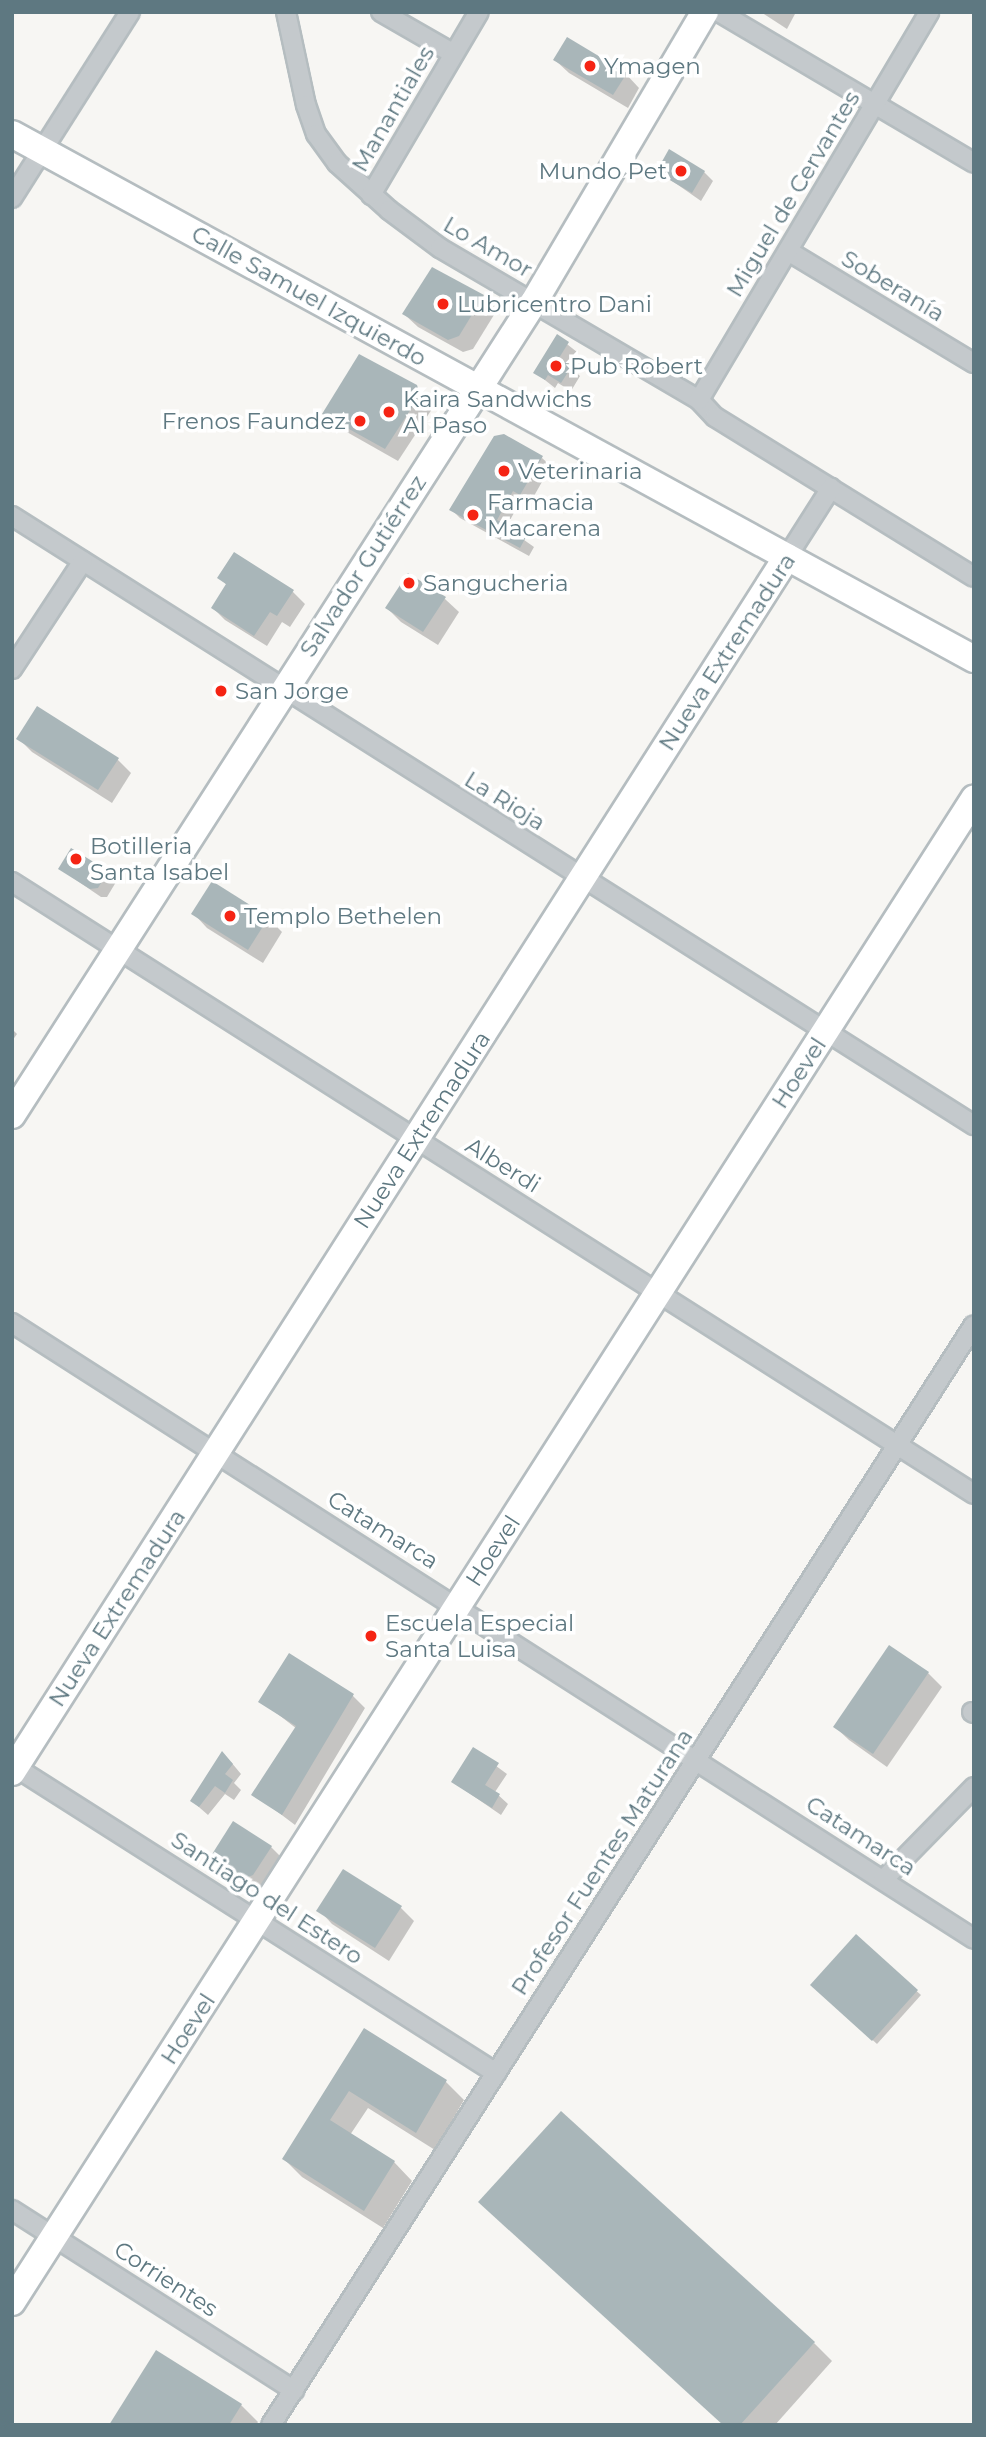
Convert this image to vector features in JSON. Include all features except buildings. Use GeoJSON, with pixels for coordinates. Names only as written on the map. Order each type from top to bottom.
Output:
{"type":"FeatureCollection","features":[{"type":"Feature","properties":{"kind":"street"},"geometry":{"type":"LineString","coordinates":[[12,198],[130,12]]}},
{"type":"Feature","properties":{"kind":"street","name":"Lo Amor"},"geometry":{"type":"LineString","coordinates":[[286,12],[306,105],[316,134],[337,163],[371,195],[423,237],[699,400],[715,417],[974,577]]}},
{"type":"Feature","properties":{"kind":"street"},"geometry":{"type":"LineString","coordinates":[[382,12],[454,54]]}},
{"type":"Feature","properties":{"kind":"street","name":"Manantiales"},"geometry":{"type":"LineString","coordinates":[[371,195],[479,12]]}},
{"type":"Feature","properties":{"kind":"street","name":"Salvador Gutiérrez"},"geometry":{"type":"LineString","coordinates":[[12,1115],[534,302],[705,12]]}},
{"type":"Feature","properties":{"kind":"street"},"geometry":{"type":"LineString","coordinates":[[719,12],[974,163]]}},
{"type":"Feature","properties":{"kind":"street","name":"Miguel de Cervantes"},"geometry":{"type":"LineString","coordinates":[[699,400],[929,12]]}},
{"type":"Feature","properties":{"kind":"street","name":"Calle Samuel Izquierdo"},"geometry":{"type":"LineString","coordinates":[[12,134],[974,659]]}},
{"type":"Feature","properties":{"kind":"street","name":"Soberanía"},"geometry":{"type":"LineString","coordinates":[[788,251],[974,363]]}},
{"type":"Feature","properties":{"kind":"street","name":"Nueva Extremadura"},"geometry":{"type":"LineString","coordinates":[[13,1768],[831,488]]}},
{"type":"Feature","properties":{"kind":"street","name":"La Rioja"},"geometry":{"type":"LineString","coordinates":[[12,516],[974,1125]]}},
{"type":"Feature","properties":{"kind":"street"},"geometry":{"type":"LineString","coordinates":[[12,669],[83,561]]}},
{"type":"Feature","properties":{"kind":"street","name":"Hoevel"},"geometry":{"type":"LineString","coordinates":[[12,2302],[974,799]]}},
{"type":"Feature","properties":{"kind":"street","name":"Alberdi"},"geometry":{"type":"LineString","coordinates":[[12,882],[974,1494]]}},
{"type":"Feature","properties":{"kind":"street","name":"Catamarca"},"geometry":{"type":"LineString","coordinates":[[12,1323],[974,1939]]}},
{"type":"Feature","properties":{"kind":"street","name":"Profesor Fuentes Maturana"},"geometry":{"type":"LineString","coordinates":[[271,2425],[974,1325]]}},
{"type":"Feature","properties":{"kind":"street","name":"Santiago del Estero"},"geometry":{"type":"LineString","coordinates":[[13,1768],[496,2073]]}},
{"type":"Feature","properties":{"kind":"street"},"geometry":{"type":"LineString","coordinates":[[883,1880],[974,1787]]}},
{"type":"Feature","properties":{"kind":"street","name":"Corrientes"},"geometry":{"type":"LineString","coordinates":[[12,2210],[294,2390]]}},
{"type":"Feature","properties":{"kind":"place","name":"Ymagen"},"geometry":{"type":"Point","coordinates":[590,66]}},
{"type":"Feature","properties":{"kind":"place","name":"Mundo Pet"},"geometry":{"type":"Point","coordinates":[681,171]}},
{"type":"Feature","properties":{"kind":"place","name":"Lubricentro Dani"},"geometry":{"type":"Point","coordinates":[443,304]}},
{"type":"Feature","properties":{"kind":"place","name":"Pub Robert"},"geometry":{"type":"Point","coordinates":[556,366]}},
{"type":"Feature","properties":{"kind":"place","name":"Kaira Sandwichs Al Paso"},"geometry":{"type":"Point","coordinates":[389,412]}},
{"type":"Feature","properties":{"kind":"place","name":"Frenos Faundez"},"geometry":{"type":"Point","coordinates":[360,421]}},
{"type":"Feature","properties":{"kind":"place","name":"Veterinaria"},"geometry":{"type":"Point","coordinates":[504,471]}},
{"type":"Feature","properties":{"kind":"place","name":"Farmacia Macarena"},"geometry":{"type":"Point","coordinates":[473,515]}},
{"type":"Feature","properties":{"kind":"place","name":"Sangucheria"},"geometry":{"type":"Point","coordinates":[409,583]}},
{"type":"Feature","properties":{"kind":"place","name":"San Jorge"},"geometry":{"type":"Point","coordinates":[221,691]}},
{"type":"Feature","properties":{"kind":"place","name":"Botilleria Santa Isabel"},"geometry":{"type":"Point","coordinates":[76,859]}},
{"type":"Feature","properties":{"kind":"place","name":"Templo Bethelen"},"geometry":{"type":"Point","coordinates":[230,916]}},
{"type":"Feature","properties":{"kind":"place","name":"Escuela Especial Santa Luisa"},"geometry":{"type":"Point","coordinates":[371,1636]}}]}
